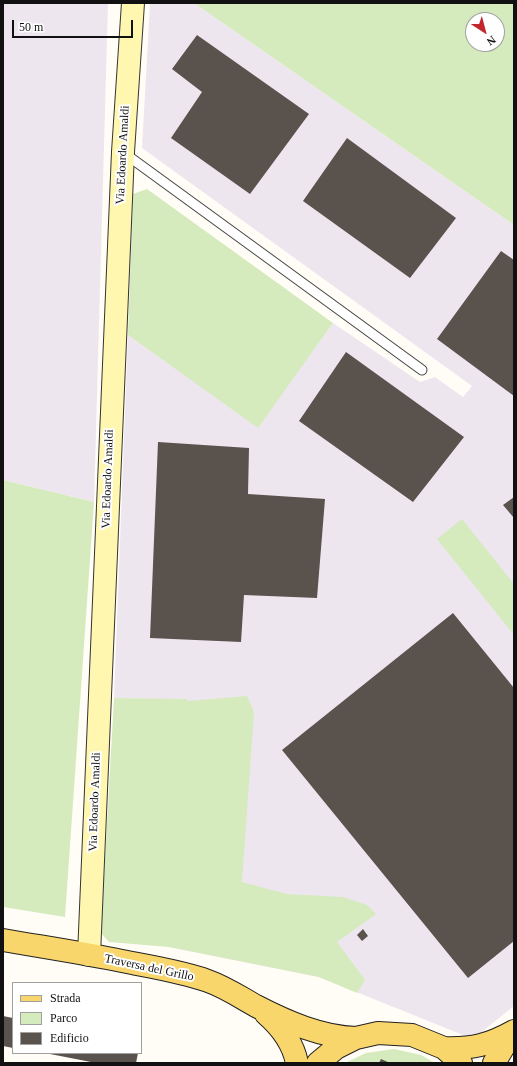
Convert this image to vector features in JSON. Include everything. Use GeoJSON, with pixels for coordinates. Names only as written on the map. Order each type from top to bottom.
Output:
{"type":"FeatureCollection","features":[{"type":"Feature","properties":{"kind":"main road","name":"Traversa del Grillo"},"geometry":{"type":"LineString","coordinates":[[3,940],[175,971],[209,982],[236,994],[279,1017],[321,1033],[343,1038],[356,1038],[378,1033],[412,1035],[444,1048],[461,1063]]}},
{"type":"Feature","properties":{"kind":"main road"},"geometry":{"type":"LineString","coordinates":[[256,1005],[273,1020],[290,1042],[297,1063]]}},
{"type":"Feature","properties":{"kind":"main road"},"geometry":{"type":"LineString","coordinates":[[444,1048],[461,1049],[479,1046],[514,1033]]}},
{"type":"Feature","properties":{"kind":"main road"},"geometry":{"type":"LineString","coordinates":[[494,1063],[514,1033]]}},
{"type":"Feature","properties":{"kind":"main road","name":"Traversa del Grillo"},"geometry":{"type":"LineString","coordinates":[[318,1063],[336,1048],[356,1038]]}},
{"type":"Feature","properties":{"kind":"street","name":"Via Edoardo Amaldi"},"geometry":{"type":"LineString","coordinates":[[89,955],[123,152],[132,3]]}},
{"type":"Feature","properties":{"kind":"lane"},"geometry":{"type":"LineString","coordinates":[[123,152],[422,370]]}},
{"type":"Feature","properties":{"kind":"shaded area"},"geometry":{"type":"Polygon","coordinates":[[[3,3],[108,3],[94,502],[3,480],[3,3]]]}},
{"type":"Feature","properties":{"kind":"shaded area"},"geometry":{"type":"Polygon","coordinates":[[[150,3],[194,3],[514,225],[514,1006],[473,1039],[319,977],[169,947],[187,700],[114,698],[128,335],[258,427],[333,323],[420,382],[435,377],[463,397],[472,386],[142,148],[150,3]]]}},
{"type":"Feature","properties":{"kind":"green space"},"geometry":{"type":"Polygon","coordinates":[[[194,3],[514,3],[514,225],[194,3]]]}},
{"type":"Feature","properties":{"kind":"green space"},"geometry":{"type":"Polygon","coordinates":[[[147,189],[333,323],[258,428],[128,335],[133,194],[147,189]]]}},
{"type":"Feature","properties":{"kind":"green space"},"geometry":{"type":"Polygon","coordinates":[[[3,480],[94,502],[65,917],[3,907],[3,480]]]}},
{"type":"Feature","properties":{"kind":"green space"},"geometry":{"type":"Polygon","coordinates":[[[462,519],[514,584],[514,635],[437,539],[462,519]]]}},
{"type":"Feature","properties":{"kind":"green space"},"geometry":{"type":"Polygon","coordinates":[[[247,696],[254,712],[242,882],[287,894],[343,897],[367,905],[376,914],[337,942],[365,980],[357,993],[319,977],[169,947],[109,942],[101,933],[114,698],[187,699],[187,701],[247,696]]]}},
{"type":"Feature","properties":{"kind":"green space"},"geometry":{"type":"Polygon","coordinates":[[[394,1049],[421,1055],[435,1063],[345,1063],[366,1053],[394,1049]]]}},
{"type":"Feature","properties":{"kind":"building"},"geometry":{"type":"Polygon","coordinates":[[[197,35],[309,114],[250,194],[171,138],[202,92],[172,69],[197,35]]]}},
{"type":"Feature","properties":{"kind":"building"},"geometry":{"type":"Polygon","coordinates":[[[347,138],[456,218],[410,278],[303,201],[347,138]]]}},
{"type":"Feature","properties":{"kind":"building"},"geometry":{"type":"Polygon","coordinates":[[[501,251],[514,260],[514,396],[437,339],[501,251]]]}},
{"type":"Feature","properties":{"kind":"building"},"geometry":{"type":"Polygon","coordinates":[[[346,352],[464,437],[413,502],[299,421],[346,352]]]}},
{"type":"Feature","properties":{"kind":"building"},"geometry":{"type":"Polygon","coordinates":[[[158,442],[249,448],[248,494],[325,499],[317,598],[244,595],[241,642],[150,638],[158,442]]]}},
{"type":"Feature","properties":{"kind":"building"},"geometry":{"type":"Polygon","coordinates":[[[514,497],[514,518],[503,505],[514,497]]]}},
{"type":"Feature","properties":{"kind":"building"},"geometry":{"type":"Polygon","coordinates":[[[453,613],[514,688],[514,941],[468,978],[282,750],[453,613]]]}},
{"type":"Feature","properties":{"kind":"building"},"geometry":{"type":"Polygon","coordinates":[[[363,929],[368,936],[362,941],[357,935],[363,929]]]}},
{"type":"Feature","properties":{"kind":"building"},"geometry":{"type":"Polygon","coordinates":[[[3,1016],[12,1018],[12,1048],[3,1046],[3,1016]]]}},
{"type":"Feature","properties":{"kind":"building"},"geometry":{"type":"Polygon","coordinates":[[[50,1054],[138,1054],[136,1063],[96,1063],[50,1054]]]}},
{"type":"Feature","properties":{"kind":"building"},"geometry":{"type":"Polygon","coordinates":[[[381,1059],[390,1063],[379,1063],[381,1059]]]}}]}
